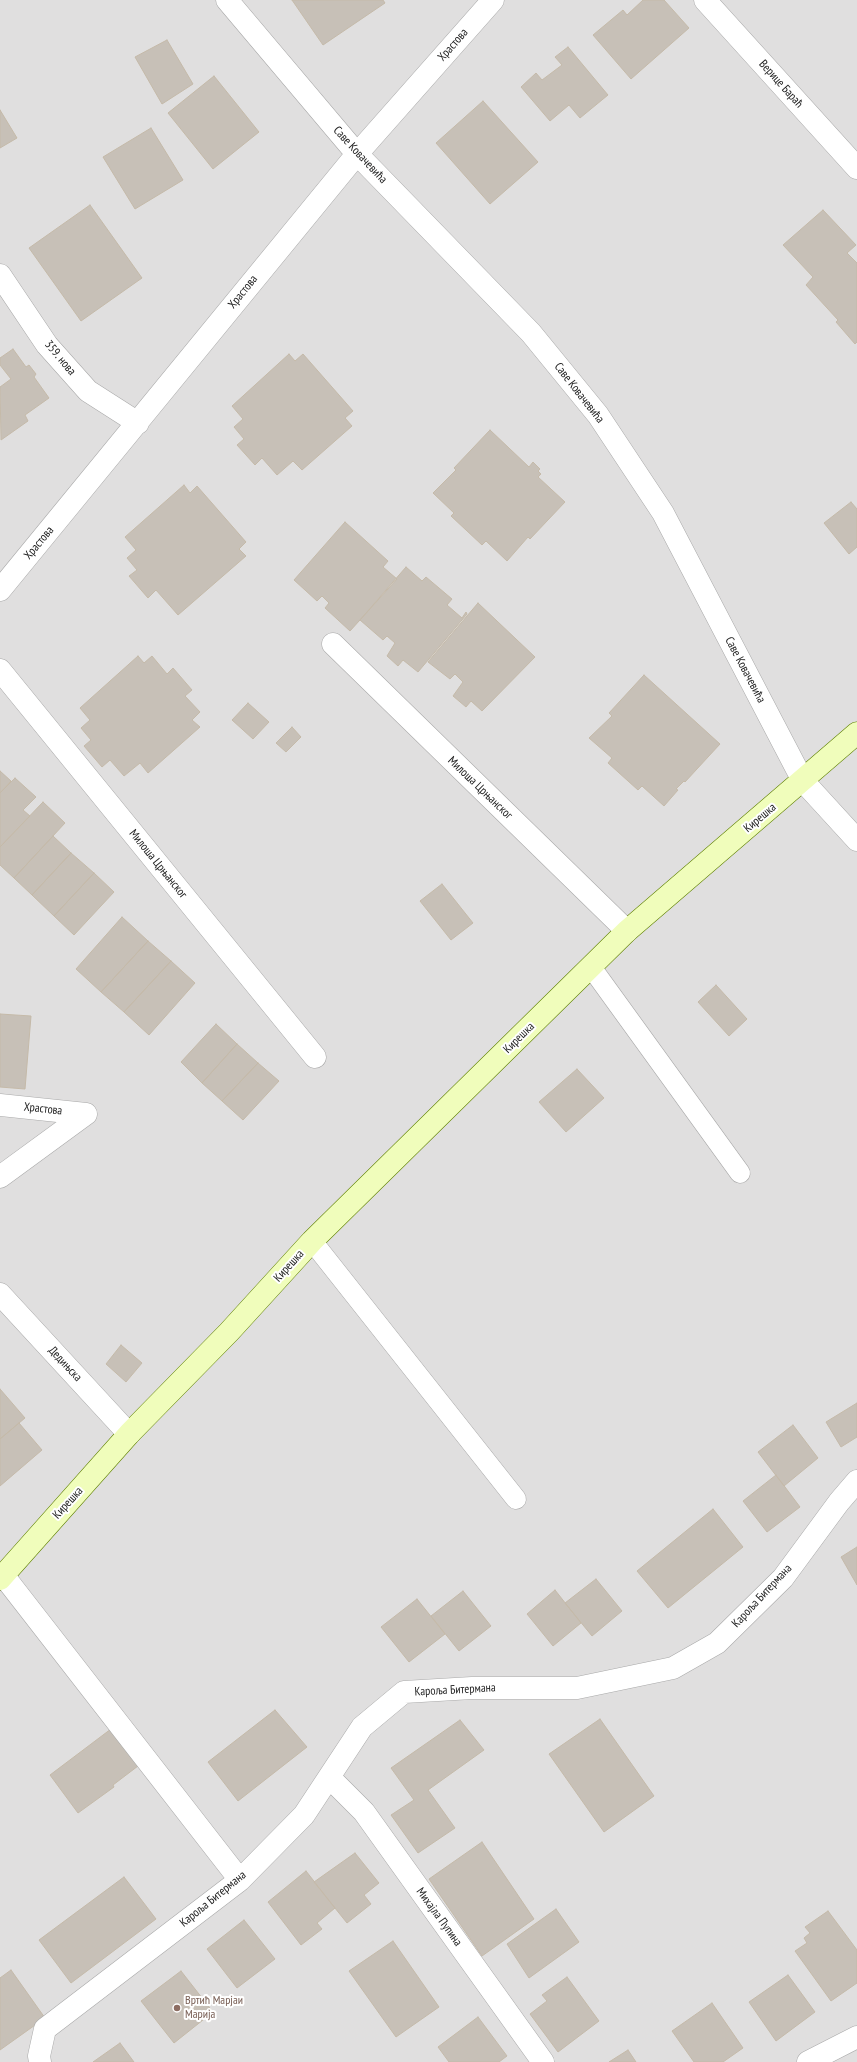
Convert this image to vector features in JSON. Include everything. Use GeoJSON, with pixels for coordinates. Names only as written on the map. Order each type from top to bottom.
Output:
{"type":"FeatureCollection","features":[{"type":"Feature","properties":{"kind":"street","name":"Саве Ковачевића"},"geometry":{"type":"LineString","coordinates":[[227,0],[357,154],[531,333],[598,415],[663,513],[803,781],[857,840]]}},
{"type":"Feature","properties":{"kind":"street","name":"Храстова"},"geometry":{"type":"LineString","coordinates":[[0,590],[357,154],[493,0]]}},
{"type":"Feature","properties":{"kind":"street","name":"Верице Бараћ"},"geometry":{"type":"LineString","coordinates":[[705,0],[857,168]]}},
{"type":"Feature","properties":{"kind":"street","name":"359. нова"},"geometry":{"type":"LineString","coordinates":[[0,275],[47,345],[88,392],[138,423]]}},
{"type":"Feature","properties":{"kind":"street","name":"Милоша Црњанског"},"geometry":{"type":"LineString","coordinates":[[333,644],[627,931]]}},
{"type":"Feature","properties":{"kind":"street","name":"Милоша Црњанског"},"geometry":{"type":"LineString","coordinates":[[0,670],[315,1057]]}},
{"type":"Feature","properties":{"kind":"street","name":"Кирешка"},"geometry":{"type":"LineString","coordinates":[[2,1577],[129,1434],[229,1332],[312,1241],[627,931],[857,733]]}},
{"type":"Feature","properties":{"kind":"street","name":"Храстова"},"geometry":{"type":"LineString","coordinates":[[0,1105],[86,1114],[0,1176]]}},
{"type":"Feature","properties":{"kind":"street","name":"Дедињска"},"geometry":{"type":"LineString","coordinates":[[0,1294],[129,1434]]}},
{"type":"Feature","properties":{"kind":"street","name":"Кароља Битермана"},"geometry":{"type":"LineString","coordinates":[[40,2062],[39,2056],[46,2029],[240,1880],[304,1815],[330,1778],[362,1727],[404,1692],[472,1688],[577,1688],[673,1668],[717,1643],[783,1578],[839,1502],[857,1481]]}},
{"type":"Feature","properties":{"kind":"street"},"geometry":{"type":"LineString","coordinates":[[2,1577],[240,1880]]}},
{"type":"Feature","properties":{"kind":"street","name":"Михајла Пупина"},"geometry":{"type":"LineString","coordinates":[[330,1778],[364,1812],[543,2062]]}},
{"type":"Feature","properties":{"kind":"street"},"geometry":{"type":"LineString","coordinates":[[808,2062],[857,2037]]}},
{"type":"Feature","properties":{"kind":"lane"},"geometry":{"type":"LineString","coordinates":[[591,967],[740,1173]]}},
{"type":"Feature","properties":{"kind":"lane"},"geometry":{"type":"LineString","coordinates":[[312,1241],[516,1499]]}},
{"type":"Feature","properties":{"kind":"shaded area"},"geometry":{"type":"Polygon","coordinates":[[[0,0],[857,0],[857,2062],[0,2062],[0,0]]]}},
{"type":"Feature","properties":{"kind":"building"},"geometry":{"type":"Polygon","coordinates":[[[292,0],[383,0],[385,3],[323,45],[292,0]]]}},
{"type":"Feature","properties":{"kind":"building"},"geometry":{"type":"Polygon","coordinates":[[[643,0],[664,0],[689,28],[631,79],[593,35],[623,10],[627,15],[643,0]]]}},
{"type":"Feature","properties":{"kind":"building"},"geometry":{"type":"Polygon","coordinates":[[[167,40],[193,84],[162,104],[135,57],[167,40]]]}},
{"type":"Feature","properties":{"kind":"building"},"geometry":{"type":"Polygon","coordinates":[[[568,47],[608,95],[580,118],[569,105],[550,121],[521,87],[536,73],[542,80],[562,65],[555,57],[568,47]]]}},
{"type":"Feature","properties":{"kind":"building"},"geometry":{"type":"Polygon","coordinates":[[[214,76],[259,132],[213,169],[168,113],[214,76]]]}},
{"type":"Feature","properties":{"kind":"building"},"geometry":{"type":"Polygon","coordinates":[[[483,101],[538,162],[490,204],[436,143],[483,101]]]}},
{"type":"Feature","properties":{"kind":"building"},"geometry":{"type":"Polygon","coordinates":[[[0,110],[17,138],[0,148],[0,110]]]}},
{"type":"Feature","properties":{"kind":"building"},"geometry":{"type":"Polygon","coordinates":[[[151,128],[183,180],[135,209],[103,157],[151,128]]]}},
{"type":"Feature","properties":{"kind":"building"},"geometry":{"type":"Polygon","coordinates":[[[90,205],[142,278],[81,321],[29,248],[90,205]]]}},
{"type":"Feature","properties":{"kind":"building"},"geometry":{"type":"Polygon","coordinates":[[[823,210],[856,245],[847,253],[857,263],[857,342],[855,344],[836,322],[838,320],[806,285],[813,277],[783,245],[823,210]]]}},
{"type":"Feature","properties":{"kind":"building"},"geometry":{"type":"Polygon","coordinates":[[[13,349],[26,367],[29,365],[36,374],[34,377],[49,398],[25,415],[28,421],[1,440],[0,387],[11,379],[0,365],[0,358],[13,349]]]}},
{"type":"Feature","properties":{"kind":"building"},"geometry":{"type":"Polygon","coordinates":[[[289,354],[295,361],[303,354],[353,411],[345,418],[352,426],[302,470],[293,461],[277,475],[262,458],[255,465],[237,445],[244,439],[234,427],[243,419],[232,406],[289,354]]]}},
{"type":"Feature","properties":{"kind":"building"},"geometry":{"type":"Polygon","coordinates":[[[490,430],[529,467],[533,462],[540,469],[538,471],[541,474],[538,477],[565,502],[530,539],[528,537],[507,561],[486,541],[482,545],[451,516],[454,513],[433,493],[456,470],[454,468],[490,430]]]}},
{"type":"Feature","properties":{"kind":"building"},"geometry":{"type":"Polygon","coordinates":[[[184,485],[190,493],[197,486],[246,542],[239,549],[246,556],[178,615],[156,590],[148,598],[129,576],[137,570],[127,558],[136,550],[125,537],[184,485]]]}},
{"type":"Feature","properties":{"kind":"building"},"geometry":{"type":"Polygon","coordinates":[[[851,502],[857,509],[857,547],[849,554],[824,523],[851,502]]]}},
{"type":"Feature","properties":{"kind":"building"},"geometry":{"type":"Polygon","coordinates":[[[345,522],[388,561],[383,567],[397,579],[350,631],[325,608],[329,603],[322,596],[317,601],[294,580],[345,522]]]}},
{"type":"Feature","properties":{"kind":"building"},"geometry":{"type":"Polygon","coordinates":[[[406,567],[422,581],[426,577],[452,599],[447,605],[462,618],[466,612],[467,614],[418,672],[403,660],[398,666],[387,656],[395,643],[387,636],[383,640],[360,620],[406,567]]]}},
{"type":"Feature","properties":{"kind":"building"},"geometry":{"type":"Polygon","coordinates":[[[478,603],[535,657],[482,711],[471,701],[466,707],[453,696],[463,682],[455,674],[450,679],[428,662],[478,603]]]}},
{"type":"Feature","properties":{"kind":"building"},"geometry":{"type":"Polygon","coordinates":[[[138,656],[144,663],[152,656],[167,674],[173,668],[192,690],[185,696],[200,712],[192,720],[200,727],[148,773],[140,763],[124,776],[110,760],[102,767],[84,746],[91,740],[81,728],[90,720],[80,708],[138,656]]]}},
{"type":"Feature","properties":{"kind":"building"},"geometry":{"type":"Polygon","coordinates":[[[644,675],[720,744],[685,782],[684,781],[676,789],[678,790],[664,806],[642,786],[638,790],[608,763],[612,758],[589,738],[612,716],[609,713],[644,675]]]}},
{"type":"Feature","properties":{"kind":"building"},"geometry":{"type":"Polygon","coordinates":[[[248,703],[269,722],[253,739],[232,720],[248,703]]]}},
{"type":"Feature","properties":{"kind":"building"},"geometry":{"type":"Polygon","coordinates":[[[292,727],[301,737],[286,752],[276,743],[292,727]]]}},
{"type":"Feature","properties":{"kind":"building"},"geometry":{"type":"Polygon","coordinates":[[[0,771],[11,781],[0,793],[0,771]]]}},
{"type":"Feature","properties":{"kind":"building"},"geometry":{"type":"Polygon","coordinates":[[[15,778],[36,797],[23,810],[30,816],[0,847],[0,793],[15,778]]]}},
{"type":"Feature","properties":{"kind":"building"},"geometry":{"type":"Polygon","coordinates":[[[43,802],[65,823],[14,878],[0,865],[0,847],[43,802]]]}},
{"type":"Feature","properties":{"kind":"building"},"geometry":{"type":"Polygon","coordinates":[[[53,836],[71,853],[32,895],[14,878],[53,836]]]}},
{"type":"Feature","properties":{"kind":"building"},"geometry":{"type":"Polygon","coordinates":[[[71,853],[94,873],[54,916],[32,895],[71,853]]]}},
{"type":"Feature","properties":{"kind":"building"},"geometry":{"type":"Polygon","coordinates":[[[94,873],[114,892],[74,935],[54,916],[94,873]]]}},
{"type":"Feature","properties":{"kind":"building"},"geometry":{"type":"Polygon","coordinates":[[[442,884],[473,923],[451,940],[420,901],[442,884]]]}},
{"type":"Feature","properties":{"kind":"building"},"geometry":{"type":"Polygon","coordinates":[[[122,917],[148,941],[101,992],[76,969],[122,917]]]}},
{"type":"Feature","properties":{"kind":"building"},"geometry":{"type":"Polygon","coordinates":[[[148,941],[171,961],[124,1012],[101,992],[148,941]]]}},
{"type":"Feature","properties":{"kind":"building"},"geometry":{"type":"Polygon","coordinates":[[[171,961],[195,983],[149,1035],[124,1012],[171,961]]]}},
{"type":"Feature","properties":{"kind":"building"},"geometry":{"type":"Polygon","coordinates":[[[716,985],[747,1019],[729,1036],[698,1002],[716,985]]]}},
{"type":"Feature","properties":{"kind":"building"},"geometry":{"type":"Polygon","coordinates":[[[0,1014],[31,1016],[25,1089],[0,1087],[0,1014]]]}},
{"type":"Feature","properties":{"kind":"building"},"geometry":{"type":"Polygon","coordinates":[[[216,1024],[237,1044],[202,1083],[181,1062],[216,1024]]]}},
{"type":"Feature","properties":{"kind":"building"},"geometry":{"type":"Polygon","coordinates":[[[237,1044],[258,1063],[222,1101],[202,1083],[237,1044]]]}},
{"type":"Feature","properties":{"kind":"building"},"geometry":{"type":"Polygon","coordinates":[[[258,1063],[279,1081],[243,1120],[222,1101],[258,1063]]]}},
{"type":"Feature","properties":{"kind":"building"},"geometry":{"type":"Polygon","coordinates":[[[577,1069],[604,1098],[566,1132],[539,1102],[577,1069]]]}},
{"type":"Feature","properties":{"kind":"building"},"geometry":{"type":"Polygon","coordinates":[[[121,1345],[142,1363],[126,1382],[106,1364],[121,1345]]]}},
{"type":"Feature","properties":{"kind":"building"},"geometry":{"type":"Polygon","coordinates":[[[0,1389],[25,1418],[0,1439],[0,1389]]]}},
{"type":"Feature","properties":{"kind":"building"},"geometry":{"type":"Polygon","coordinates":[[[857,1403],[857,1437],[841,1447],[826,1422],[857,1403]]]}},
{"type":"Feature","properties":{"kind":"building"},"geometry":{"type":"Polygon","coordinates":[[[19,1423],[42,1450],[0,1486],[0,1439],[19,1423]]]}},
{"type":"Feature","properties":{"kind":"building"},"geometry":{"type":"Polygon","coordinates":[[[793,1425],[818,1458],[784,1486],[758,1452],[793,1425]]]}},
{"type":"Feature","properties":{"kind":"building"},"geometry":{"type":"Polygon","coordinates":[[[776,1475],[800,1507],[767,1532],[743,1501],[776,1475]]]}},
{"type":"Feature","properties":{"kind":"building"},"geometry":{"type":"Polygon","coordinates":[[[713,1509],[743,1547],[668,1608],[637,1571],[713,1509]]]}},
{"type":"Feature","properties":{"kind":"building"},"geometry":{"type":"Polygon","coordinates":[[[857,1547],[857,1585],[841,1557],[857,1547]]]}},
{"type":"Feature","properties":{"kind":"building"},"geometry":{"type":"Polygon","coordinates":[[[596,1579],[622,1611],[592,1636],[565,1603],[596,1579]]]}},
{"type":"Feature","properties":{"kind":"building"},"geometry":{"type":"Polygon","coordinates":[[[555,1590],[581,1623],[553,1646],[527,1614],[555,1590]]]}},
{"type":"Feature","properties":{"kind":"building"},"geometry":{"type":"Polygon","coordinates":[[[463,1591],[491,1626],[459,1651],[431,1616],[463,1591]]]}},
{"type":"Feature","properties":{"kind":"building"},"geometry":{"type":"Polygon","coordinates":[[[417,1599],[445,1634],[409,1662],[381,1627],[417,1599]]]}},
{"type":"Feature","properties":{"kind":"building"},"geometry":{"type":"Polygon","coordinates":[[[275,1710],[307,1747],[238,1801],[208,1762],[275,1710]]]}},
{"type":"Feature","properties":{"kind":"building"},"geometry":{"type":"Polygon","coordinates":[[[600,1719],[654,1796],[604,1832],[549,1754],[600,1719]]]}},
{"type":"Feature","properties":{"kind":"building"},"geometry":{"type":"Polygon","coordinates":[[[460,1720],[484,1750],[428,1790],[455,1828],[418,1853],[391,1815],[414,1800],[391,1768],[460,1720]]]}},
{"type":"Feature","properties":{"kind":"building"},"geometry":{"type":"Polygon","coordinates":[[[111,1729],[138,1766],[113,1785],[114,1787],[78,1813],[50,1775],[111,1729]]]}},
{"type":"Feature","properties":{"kind":"building"},"geometry":{"type":"Polygon","coordinates":[[[482,1842],[534,1919],[482,1956],[429,1879],[482,1842]]]}},
{"type":"Feature","properties":{"kind":"building"},"geometry":{"type":"Polygon","coordinates":[[[355,1853],[379,1883],[364,1895],[371,1904],[347,1923],[314,1882],[355,1853]]]}},
{"type":"Feature","properties":{"kind":"building"},"geometry":{"type":"Polygon","coordinates":[[[306,1871],[335,1908],[317,1923],[322,1929],[301,1945],[268,1902],[306,1871]]]}},
{"type":"Feature","properties":{"kind":"building"},"geometry":{"type":"Polygon","coordinates":[[[124,1877],[156,1919],[71,1983],[39,1940],[124,1877]]]}},
{"type":"Feature","properties":{"kind":"building"},"geometry":{"type":"Polygon","coordinates":[[[556,1909],[579,1942],[529,1978],[507,1944],[556,1909]]]}},
{"type":"Feature","properties":{"kind":"building"},"geometry":{"type":"Polygon","coordinates":[[[828,1911],[857,1950],[857,1983],[831,2001],[795,1951],[807,1943],[804,1938],[810,1933],[805,1927],[828,1911]]]}},
{"type":"Feature","properties":{"kind":"building"},"geometry":{"type":"Polygon","coordinates":[[[244,1920],[275,1959],[237,1988],[207,1949],[244,1920]]]}},
{"type":"Feature","properties":{"kind":"building"},"geometry":{"type":"Polygon","coordinates":[[[393,1941],[439,2007],[396,2037],[349,1971],[393,1941]]]}},
{"type":"Feature","properties":{"kind":"building"},"geometry":{"type":"Polygon","coordinates":[[[11,1970],[45,2018],[0,2050],[0,1978],[11,1970]]]}},
{"type":"Feature","properties":{"kind":"building"},"geometry":{"type":"Polygon","coordinates":[[[181,1971],[213,2012],[174,2043],[141,2001],[181,1971]]]}},
{"type":"Feature","properties":{"kind":"building"},"geometry":{"type":"Polygon","coordinates":[[[788,1975],[815,2012],[776,2041],[749,2002],[788,1975]]]}},
{"type":"Feature","properties":{"kind":"building"},"geometry":{"type":"Polygon","coordinates":[[[567,1977],[599,2021],[558,2052],[530,2014],[547,2001],[542,1995],[567,1977]]]}},
{"type":"Feature","properties":{"kind":"building"},"geometry":{"type":"Polygon","coordinates":[[[712,2003],[743,2048],[723,2062],[694,2062],[672,2031],[712,2003]]]}},
{"type":"Feature","properties":{"kind":"building"},"geometry":{"type":"Polygon","coordinates":[[[478,2017],[507,2056],[499,2062],[449,2062],[438,2047],[478,2017]]]}},
{"type":"Feature","properties":{"kind":"building"},"geometry":{"type":"Polygon","coordinates":[[[120,2043],[134,2062],[93,2062],[120,2043]]]}},
{"type":"Feature","properties":{"kind":"building"},"geometry":{"type":"Polygon","coordinates":[[[628,2050],[636,2062],[609,2062],[628,2050]]]}},
{"type":"Feature","properties":{"kind":"place","name":"Вртић Марјаи Марија"},"geometry":{"type":"Point","coordinates":[177,2008]}}]}
